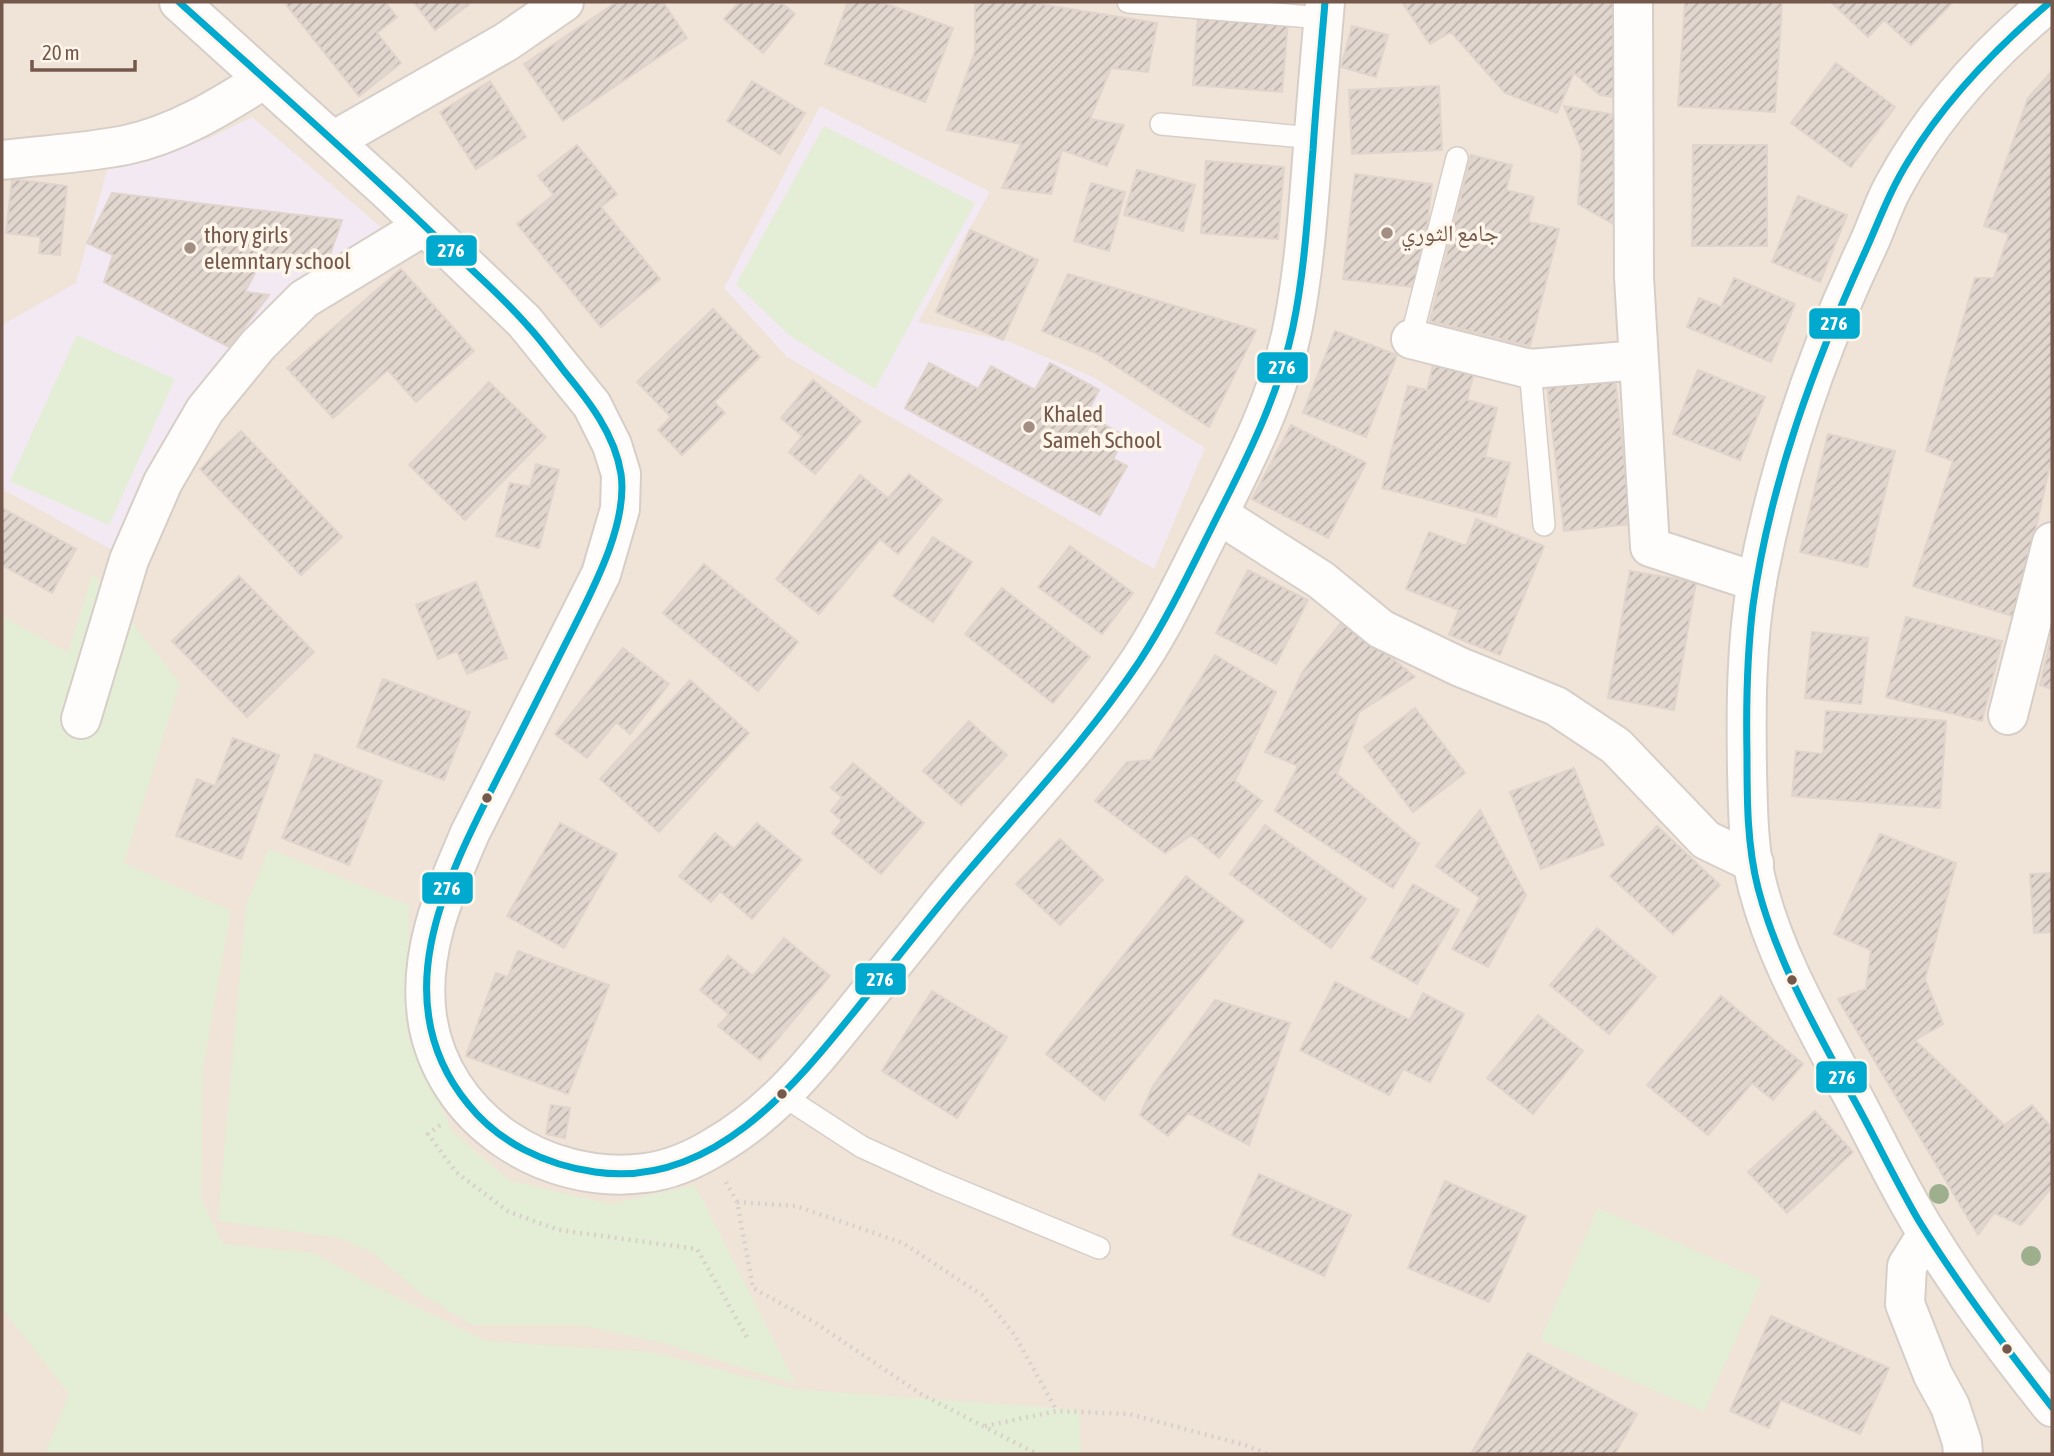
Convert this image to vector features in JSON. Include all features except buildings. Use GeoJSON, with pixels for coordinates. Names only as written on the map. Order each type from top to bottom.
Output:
{"type":"FeatureCollection","features":[{"type":"Feature","properties":{"kind":"street"},"geometry":{"type":"LineString","coordinates":[[179,2],[524,321],[592,405],[612,445],[621,474],[620,509],[601,574],[470,833],[437,913],[428,946],[425,986],[428,1020],[441,1063],[456,1091],[477,1118],[506,1141],[541,1159],[566,1168],[611,1174],[647,1173],[684,1163],[710,1150],[758,1117],[803,1075],[967,872],[1098,718],[1134,670],[1184,581],[1269,407],[1292,331],[1304,266],[1324,10]]}},
{"type":"Feature","properties":{"kind":"street"},"geometry":{"type":"LineString","coordinates":[[333,142],[506,42],[564,2]]}},
{"type":"Feature","properties":{"kind":"street"},"geometry":{"type":"LineString","coordinates":[[1633,2],[1634,277],[1650,547],[1757,582]]}},
{"type":"Feature","properties":{"kind":"street"},"geometry":{"type":"LineString","coordinates":[[2050,2],[2012,34],[1938,116],[1892,188],[1837,310],[1793,435],[1757,582],[1746,726],[1748,820],[1756,884],[1775,942],[1799,995],[1927,1234],[1997,1338],[2052,1407]]}},
{"type":"Feature","properties":{"kind":"street"},"geometry":{"type":"LineString","coordinates":[[2,160],[127,145],[183,126],[216,110],[263,80]]}},
{"type":"Feature","properties":{"kind":"street"},"geometry":{"type":"LineString","coordinates":[[81,719],[129,560],[163,482],[205,410],[258,345],[304,299],[424,226]]}},
{"type":"Feature","properties":{"kind":"street"},"geometry":{"type":"LineString","coordinates":[[1411,339],[1530,369],[1639,360]]}},
{"type":"Feature","properties":{"kind":"street"},"geometry":{"type":"LineString","coordinates":[[1218,514],[1321,580],[1381,629],[1460,667],[1556,706],[1616,746],[1706,840],[1754,863]]}},
{"type":"Feature","properties":{"kind":"street"},"geometry":{"type":"LineString","coordinates":[[2008,715],[2052,542]]}},
{"type":"Feature","properties":{"kind":"street"},"geometry":{"type":"LineString","coordinates":[[1927,1234],[1907,1266],[1905,1304],[1933,1375],[1950,1406],[1960,1450]]}},
{"type":"Feature","properties":{"kind":"lane"},"geometry":{"type":"LineString","coordinates":[[1137,2],[1324,10]]}},
{"type":"Feature","properties":{"kind":"lane"},"geometry":{"type":"LineString","coordinates":[[1161,124],[1314,138]]}},
{"type":"Feature","properties":{"kind":"lane"},"geometry":{"type":"LineString","coordinates":[[1411,339],[1457,158]]}},
{"type":"Feature","properties":{"kind":"lane"},"geometry":{"type":"LineString","coordinates":[[1530,369],[1544,525]]}},
{"type":"Feature","properties":{"kind":"lane"},"geometry":{"type":"LineString","coordinates":[[782,1095],[862,1147],[1099,1248]]}},
{"type":"Feature","properties":{"kind":"path"},"geometry":{"type":"LineString","coordinates":[[467,1105],[428,1133],[456,1172],[509,1212],[559,1230],[697,1249],[747,1337]]}},
{"type":"Feature","properties":{"kind":"path"},"geometry":{"type":"LineString","coordinates":[[710,1150],[737,1202],[753,1288],[814,1322],[920,1394],[1037,1454]]}},
{"type":"Feature","properties":{"kind":"path"},"geometry":{"type":"LineString","coordinates":[[737,1202],[796,1206],[903,1243],[982,1295],[1014,1334],[1057,1411]]}},
{"type":"Feature","properties":{"kind":"path"},"geometry":{"type":"LineString","coordinates":[[984,1427],[1057,1411],[1129,1414],[1245,1444],[1268,1454]]}},
{"type":"Feature","properties":{"kind":"shaded area"},"geometry":{"type":"Polygon","coordinates":[[[2,2],[2052,2],[2052,1454],[2,1454],[2,2]]]}},
{"type":"Feature","properties":{"kind":"shaded area"},"geometry":{"type":"Polygon","coordinates":[[[820,106],[990,192],[918,322],[1008,341],[1093,377],[1205,448],[1154,569],[787,357],[724,288],[820,106]]]}},
{"type":"Feature","properties":{"kind":"shaded area"},"geometry":{"type":"Polygon","coordinates":[[[252,117],[388,233],[292,292],[114,551],[2,489],[2,325],[76,283],[107,170],[209,138],[252,117]]]}},
{"type":"Feature","properties":{"kind":"green space"},"geometry":{"type":"Polygon","coordinates":[[[824,126],[975,203],[875,389],[790,336],[736,284],[824,126]]]}},
{"type":"Feature","properties":{"kind":"green space"},"geometry":{"type":"Polygon","coordinates":[[[77,335],[175,379],[109,525],[10,481],[77,335]]]}},
{"type":"Feature","properties":{"kind":"green space"},"geometry":{"type":"Polygon","coordinates":[[[93,573],[180,683],[124,863],[231,911],[203,1067],[201,1198],[223,1244],[314,1253],[366,1282],[486,1341],[652,1352],[793,1389],[1079,1410],[1081,1454],[45,1454],[69,1394],[2,1308],[2,616],[68,653],[93,573]]]}},
{"type":"Feature","properties":{"kind":"green space"},"geometry":{"type":"Polygon","coordinates":[[[269,849],[409,905],[407,1035],[453,1132],[510,1181],[611,1204],[695,1185],[796,1384],[659,1342],[580,1325],[472,1325],[420,1293],[372,1252],[339,1238],[218,1221],[246,905],[269,849]]]}},
{"type":"Feature","properties":{"kind":"green space"},"geometry":{"type":"Polygon","coordinates":[[[1598,1208],[1762,1280],[1704,1412],[1540,1340],[1598,1208]]]}},
{"type":"Feature","properties":{"kind":"transit line","name":"276"},"geometry":{"type":"LineString","coordinates":[[179,2],[369,173],[504,301],[537,336],[582,394],[607,431],[613,445],[621,474],[622,493],[620,512],[608,553],[461,853],[444,895],[432,938],[427,980],[429,1022],[443,1064],[480,1118],[509,1141],[541,1158],[595,1172],[637,1173],[676,1165],[712,1149],[746,1126],[777,1099],[833,1038],[941,903],[1079,743],[1120,690],[1151,643],[1244,462],[1281,373],[1293,327],[1303,261],[1325,2]]}},
{"type":"Feature","properties":{"kind":"transit line","name":"276"},"geometry":{"type":"LineString","coordinates":[[2050,2],[1973,75],[1923,138],[1890,194],[1846,294],[1796,425],[1770,514],[1753,605],[1747,717],[1748,805],[1752,855],[1766,915],[1787,968],[1825,1046],[1919,1221],[1983,1316],[2052,1407]]}},
{"type":"Feature","properties":{"kind":"place","name":"جامع الثوري"},"geometry":{"type":"Point","coordinates":[1387,233]}},
{"type":"Feature","properties":{"kind":"place","name":"thory girls elemntary school"},"geometry":{"type":"Point","coordinates":[190,248]}},
{"type":"Feature","properties":{"kind":"place","name":"Khaled Sameh School"},"geometry":{"type":"Point","coordinates":[1029,427]}}]}
